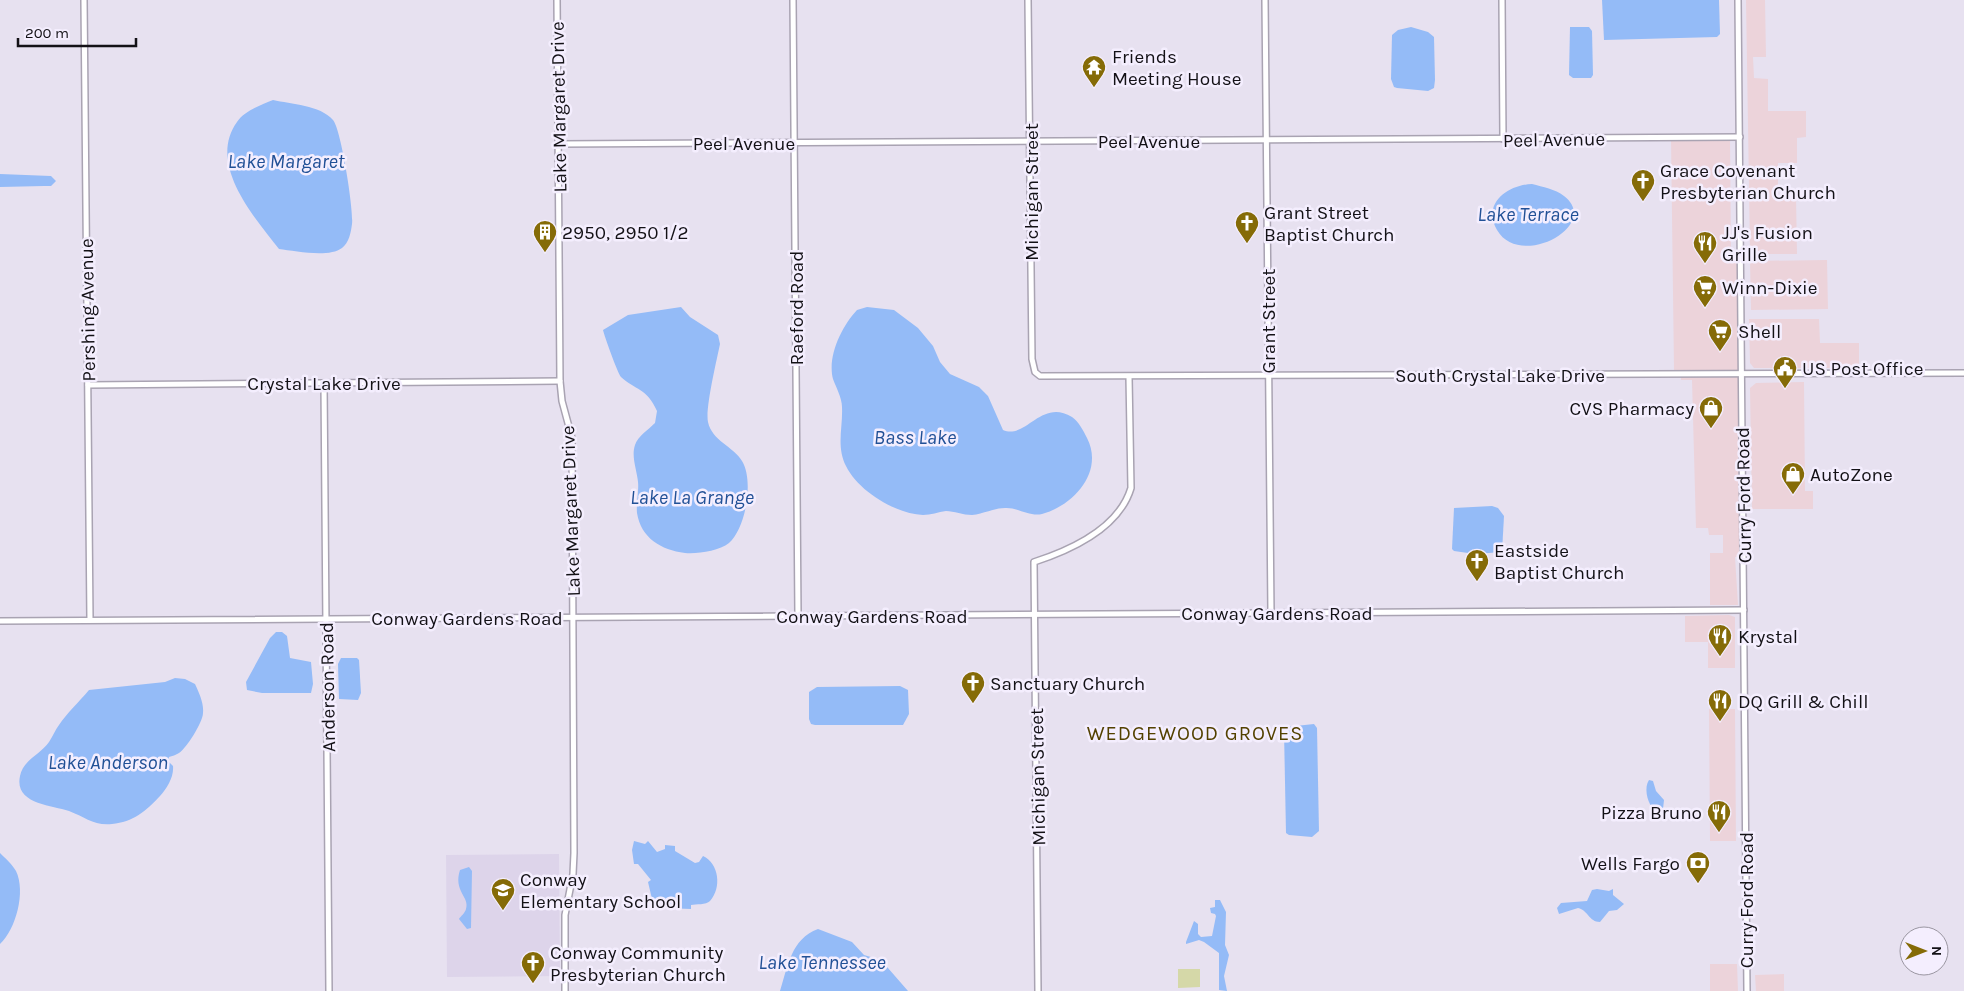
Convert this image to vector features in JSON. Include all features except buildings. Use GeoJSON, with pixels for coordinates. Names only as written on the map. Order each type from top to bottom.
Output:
{"type":"FeatureCollection","features":[{"type":"Feature","properties":{"kind":"street","name":"Pershing Avenue"},"geometry":{"type":"LineString","coordinates":[[84,0],[90,620]]}},
{"type":"Feature","properties":{"kind":"street","name":"Lake Margaret Drive"},"geometry":{"type":"LineString","coordinates":[[557,0],[560,381],[562,401],[572,438],[574,853],[565,922],[565,991]]}},
{"type":"Feature","properties":{"kind":"street","name":"Raeford Road"},"geometry":{"type":"LineString","coordinates":[[793,0],[798,616]]}},
{"type":"Feature","properties":{"kind":"street","name":"Michigan Street"},"geometry":{"type":"LineString","coordinates":[[1029,0],[1032,360],[1033,369],[1037,374]]}},
{"type":"Feature","properties":{"kind":"street","name":"Grant Street"},"geometry":{"type":"LineString","coordinates":[[1265,0],[1271,612]]}},
{"type":"Feature","properties":{"kind":"street"},"geometry":{"type":"LineString","coordinates":[[1502,0],[1503,139]]}},
{"type":"Feature","properties":{"kind":"street","name":"Curry Ford Road"},"geometry":{"type":"LineString","coordinates":[[1738,0],[1747,991]]}},
{"type":"Feature","properties":{"kind":"street","name":"Peel Avenue"},"geometry":{"type":"LineString","coordinates":[[559,144],[1740,137]]}},
{"type":"Feature","properties":{"kind":"street","name":"South Crystal Lake Drive"},"geometry":{"type":"LineString","coordinates":[[1037,374],[1049,377],[1128,377],[1964,373]]}},
{"type":"Feature","properties":{"kind":"street","name":"Michigan Street"},"geometry":{"type":"LineString","coordinates":[[1038,991],[1034,562],[1065,550],[1108,524],[1127,501],[1131,488],[1128,377]]}},
{"type":"Feature","properties":{"kind":"street","name":"Crystal Lake Drive"},"geometry":{"type":"LineString","coordinates":[[88,385],[560,381]]}},
{"type":"Feature","properties":{"kind":"street","name":"Anderson Road"},"geometry":{"type":"LineString","coordinates":[[324,383],[329,991]]}},
{"type":"Feature","properties":{"kind":"street","name":"Conway Gardens Road"},"geometry":{"type":"LineString","coordinates":[[0,621],[1034,616],[1271,612],[1744,610]]}},
{"type":"Feature","properties":{"kind":"shaded area"},"geometry":{"type":"Polygon","coordinates":[[[1746,0],[1765,0],[1766,57],[1753,57],[1754,78],[1768,79],[1768,111],[1806,111],[1806,137],[1797,138],[1797,163],[1778,163],[1778,196],[1796,196],[1797,254],[1754,254],[1750,251],[1746,0]]]}},
{"type":"Feature","properties":{"kind":"shaded area"},"geometry":{"type":"Polygon","coordinates":[[[1671,138],[1730,138],[1731,255],[1741,256],[1743,557],[1735,557],[1738,605],[1710,605],[1710,553],[1723,553],[1723,535],[1709,535],[1708,528],[1696,528],[1692,380],[1681,380],[1681,370],[1674,370],[1671,138]]]}},
{"type":"Feature","properties":{"kind":"shaded area"},"geometry":{"type":"Polygon","coordinates":[[[1827,260],[1828,309],[1751,310],[1750,261],[1827,260]]]}},
{"type":"Feature","properties":{"kind":"shaded area"},"geometry":{"type":"Polygon","coordinates":[[[1749,319],[1819,319],[1820,343],[1859,343],[1859,368],[1754,368],[1750,363],[1749,319]]]}},
{"type":"Feature","properties":{"kind":"shaded area"},"geometry":{"type":"Polygon","coordinates":[[[1804,382],[1805,491],[1813,491],[1813,509],[1752,509],[1750,388],[1756,383],[1804,382]]]}},
{"type":"Feature","properties":{"kind":"shaded area"},"geometry":{"type":"Polygon","coordinates":[[[1729,615],[1735,617],[1735,668],[1708,668],[1708,642],[1685,642],[1685,616],[1729,615]]]}},
{"type":"Feature","properties":{"kind":"shaded area"},"geometry":{"type":"Polygon","coordinates":[[[1709,709],[1735,709],[1736,841],[1710,841],[1709,709]]]}},
{"type":"Feature","properties":{"kind":"shaded area","name":"Conway Elementary School"},"geometry":{"type":"Polygon","coordinates":[[[559,854],[560,976],[447,977],[446,855],[559,854]]]}},
{"type":"Feature","properties":{"kind":"shaded area"},"geometry":{"type":"Polygon","coordinates":[[[1710,964],[1737,964],[1738,991],[1710,991],[1710,964]]]}},
{"type":"Feature","properties":{"kind":"shaded area"},"geometry":{"type":"Polygon","coordinates":[[[1784,974],[1784,991],[1756,991],[1755,975],[1784,974]]]}},
{"type":"Feature","properties":{"kind":"green space"},"geometry":{"type":"Polygon","coordinates":[[[1178,969],[1200,969],[1200,987],[1178,988],[1178,969]]]}},
{"type":"Feature","properties":{"kind":"water"},"geometry":{"type":"Polygon","coordinates":[[[1602,0],[1719,0],[1720,34],[1717,37],[1604,40],[1602,0]]]}},
{"type":"Feature","properties":{"kind":"water"},"geometry":{"type":"Polygon","coordinates":[[[1411,27],[1428,32],[1434,37],[1435,80],[1434,88],[1428,91],[1397,88],[1394,87],[1391,79],[1392,35],[1398,30],[1411,27]]]}},
{"type":"Feature","properties":{"kind":"water"},"geometry":{"type":"Polygon","coordinates":[[[1570,27],[1589,27],[1592,31],[1593,75],[1591,78],[1573,78],[1569,75],[1570,27]]]}},
{"type":"Feature","properties":{"kind":"water","name":"Lake Margaret"},"geometry":{"type":"Polygon","coordinates":[[[273,100],[321,111],[333,120],[336,127],[346,170],[352,227],[344,246],[336,251],[312,253],[279,249],[258,222],[237,189],[227,155],[229,138],[240,118],[253,109],[273,100]]]}},
{"type":"Feature","properties":{"kind":"water"},"geometry":{"type":"Polygon","coordinates":[[[0,174],[51,176],[56,181],[51,186],[0,187],[0,174]]]}},
{"type":"Feature","properties":{"kind":"water","name":"Lake Terrace"},"geometry":{"type":"Polygon","coordinates":[[[1532,184],[1553,190],[1564,196],[1573,207],[1573,219],[1566,230],[1553,239],[1523,246],[1508,241],[1497,230],[1493,221],[1493,212],[1495,204],[1506,192],[1523,185],[1532,184]]]}},
{"type":"Feature","properties":{"kind":"water","name":"Lake La Grange"},"geometry":{"type":"Polygon","coordinates":[[[681,307],[690,317],[718,335],[720,344],[710,396],[708,422],[710,429],[718,439],[742,461],[746,469],[748,491],[744,515],[735,536],[725,546],[696,553],[685,553],[660,546],[648,536],[639,522],[637,513],[638,482],[634,450],[638,439],[655,423],[657,411],[645,394],[621,377],[603,330],[628,315],[681,307]]]}},
{"type":"Feature","properties":{"kind":"water","name":"Bass Lake"},"geometry":{"type":"Polygon","coordinates":[[[867,307],[894,310],[918,328],[933,346],[940,362],[950,374],[979,387],[988,396],[1003,430],[1011,432],[1019,430],[1051,412],[1072,417],[1081,426],[1087,438],[1091,450],[1092,463],[1089,474],[1075,495],[1054,510],[1037,515],[1005,508],[972,515],[946,511],[923,515],[912,514],[890,506],[859,484],[846,466],[841,451],[842,404],[833,379],[832,361],[837,342],[846,324],[857,310],[867,307]]]}},
{"type":"Feature","properties":{"kind":"water"},"geometry":{"type":"Polygon","coordinates":[[[1492,506],[1498,508],[1504,516],[1502,552],[1475,554],[1454,551],[1452,549],[1454,508],[1492,506]]]}},
{"type":"Feature","properties":{"kind":"water"},"geometry":{"type":"Polygon","coordinates":[[[276,632],[282,632],[287,636],[290,658],[311,662],[313,684],[311,693],[262,693],[247,690],[246,682],[270,638],[276,632]]]}},
{"type":"Feature","properties":{"kind":"water"},"geometry":{"type":"Polygon","coordinates":[[[341,658],[357,658],[359,660],[361,693],[358,700],[339,699],[338,664],[341,658]]]}},
{"type":"Feature","properties":{"kind":"water","name":"Lake Anderson"},"geometry":{"type":"Polygon","coordinates":[[[175,678],[185,679],[195,684],[202,702],[202,717],[194,735],[186,746],[179,753],[169,757],[168,761],[173,766],[170,782],[160,796],[144,811],[120,823],[100,824],[69,811],[36,802],[28,798],[23,792],[20,785],[22,770],[28,761],[46,746],[62,721],[89,690],[165,682],[175,678]]]}},
{"type":"Feature","properties":{"kind":"water"},"geometry":{"type":"Polygon","coordinates":[[[900,686],[908,690],[909,714],[903,725],[815,725],[811,724],[809,719],[809,692],[817,687],[900,686]]]}},
{"type":"Feature","properties":{"kind":"water"},"geometry":{"type":"Polygon","coordinates":[[[1314,724],[1317,728],[1319,831],[1312,837],[1289,835],[1286,833],[1284,731],[1286,727],[1314,724]]]}},
{"type":"Feature","properties":{"kind":"water"},"geometry":{"type":"Polygon","coordinates":[[[1649,780],[1653,781],[1656,791],[1664,800],[1663,809],[1652,807],[1650,804],[1646,790],[1649,780]]]}},
{"type":"Feature","properties":{"kind":"water"},"geometry":{"type":"Polygon","coordinates":[[[634,841],[645,844],[648,841],[657,852],[665,849],[665,845],[675,846],[675,851],[695,863],[699,862],[703,856],[708,859],[713,864],[717,876],[714,896],[704,904],[691,905],[691,909],[665,908],[659,899],[652,899],[648,882],[651,880],[638,864],[634,864],[632,850],[634,841]]]}},
{"type":"Feature","properties":{"kind":"water"},"geometry":{"type":"Polygon","coordinates":[[[0,853],[16,871],[19,880],[20,899],[11,929],[0,944],[0,853]]]}},
{"type":"Feature","properties":{"kind":"water"},"geometry":{"type":"Polygon","coordinates":[[[469,867],[472,871],[471,928],[467,929],[459,919],[465,912],[467,905],[458,877],[460,870],[469,867]]]}},
{"type":"Feature","properties":{"kind":"water"},"geometry":{"type":"Polygon","coordinates":[[[1613,889],[1613,895],[1624,904],[1617,910],[1609,911],[1600,922],[1593,920],[1578,908],[1559,914],[1557,908],[1561,903],[1587,901],[1592,890],[1609,891],[1613,889]]]}},
{"type":"Feature","properties":{"kind":"water"},"geometry":{"type":"Polygon","coordinates":[[[1215,900],[1220,900],[1226,912],[1225,945],[1229,955],[1224,976],[1227,991],[1219,990],[1219,953],[1199,940],[1186,944],[1194,921],[1198,924],[1198,934],[1201,937],[1212,936],[1216,916],[1211,913],[1210,908],[1215,907],[1215,900]]]}},
{"type":"Feature","properties":{"kind":"water","name":"Lake Tennessee"},"geometry":{"type":"Polygon","coordinates":[[[818,929],[852,942],[864,955],[881,960],[908,991],[780,991],[788,963],[796,946],[802,939],[818,929]]]}},
{"type":"Feature","properties":{"kind":"place","name":"Friends Meeting House"},"geometry":{"type":"Point","coordinates":[1094,88]}},
{"type":"Feature","properties":{"kind":"place","name":"Grace Covenant Presbyterian Church"},"geometry":{"type":"Point","coordinates":[1643,202]}},
{"type":"Feature","properties":{"kind":"place","name":"Grant Street Baptist Church"},"geometry":{"type":"Point","coordinates":[1247,244]}},
{"type":"Feature","properties":{"kind":"place","name":"2950, 2950 1/2"},"geometry":{"type":"Point","coordinates":[545,253]}},
{"type":"Feature","properties":{"kind":"place","name":"JJ's Fusion Grille"},"geometry":{"type":"Point","coordinates":[1705,264]}},
{"type":"Feature","properties":{"kind":"place","name":"Winn-Dixie"},"geometry":{"type":"Point","coordinates":[1705,308]}},
{"type":"Feature","properties":{"kind":"place","name":"Shell"},"geometry":{"type":"Point","coordinates":[1720,352]}},
{"type":"Feature","properties":{"kind":"place","name":"US Post Office"},"geometry":{"type":"Point","coordinates":[1785,389]}},
{"type":"Feature","properties":{"kind":"place","name":"CVS Pharmacy"},"geometry":{"type":"Point","coordinates":[1711,429]}},
{"type":"Feature","properties":{"kind":"place","name":"AutoZone"},"geometry":{"type":"Point","coordinates":[1793,495]}},
{"type":"Feature","properties":{"kind":"place","name":"Eastside Baptist Church"},"geometry":{"type":"Point","coordinates":[1477,582]}},
{"type":"Feature","properties":{"kind":"place","name":"Krystal"},"geometry":{"type":"Point","coordinates":[1720,657]}},
{"type":"Feature","properties":{"kind":"place","name":"Sanctuary Church"},"geometry":{"type":"Point","coordinates":[973,704]}},
{"type":"Feature","properties":{"kind":"place","name":"DQ Grill & Chill"},"geometry":{"type":"Point","coordinates":[1720,722]}},
{"type":"Feature","properties":{"kind":"place","name":"Pizza Bruno"},"geometry":{"type":"Point","coordinates":[1719,833]}},
{"type":"Feature","properties":{"kind":"place","name":"Wells Fargo"},"geometry":{"type":"Point","coordinates":[1698,884]}},
{"type":"Feature","properties":{"kind":"place","name":"Conway Elementary School"},"geometry":{"type":"Point","coordinates":[503,911]}},
{"type":"Feature","properties":{"kind":"place","name":"Conway Community Presbyterian Church"},"geometry":{"type":"Point","coordinates":[533,984]}},
{"type":"Feature","properties":{"kind":"district","name":"WEDGEWOOD GROVES"},"geometry":{"type":"Point","coordinates":[1195,733]}}]}
